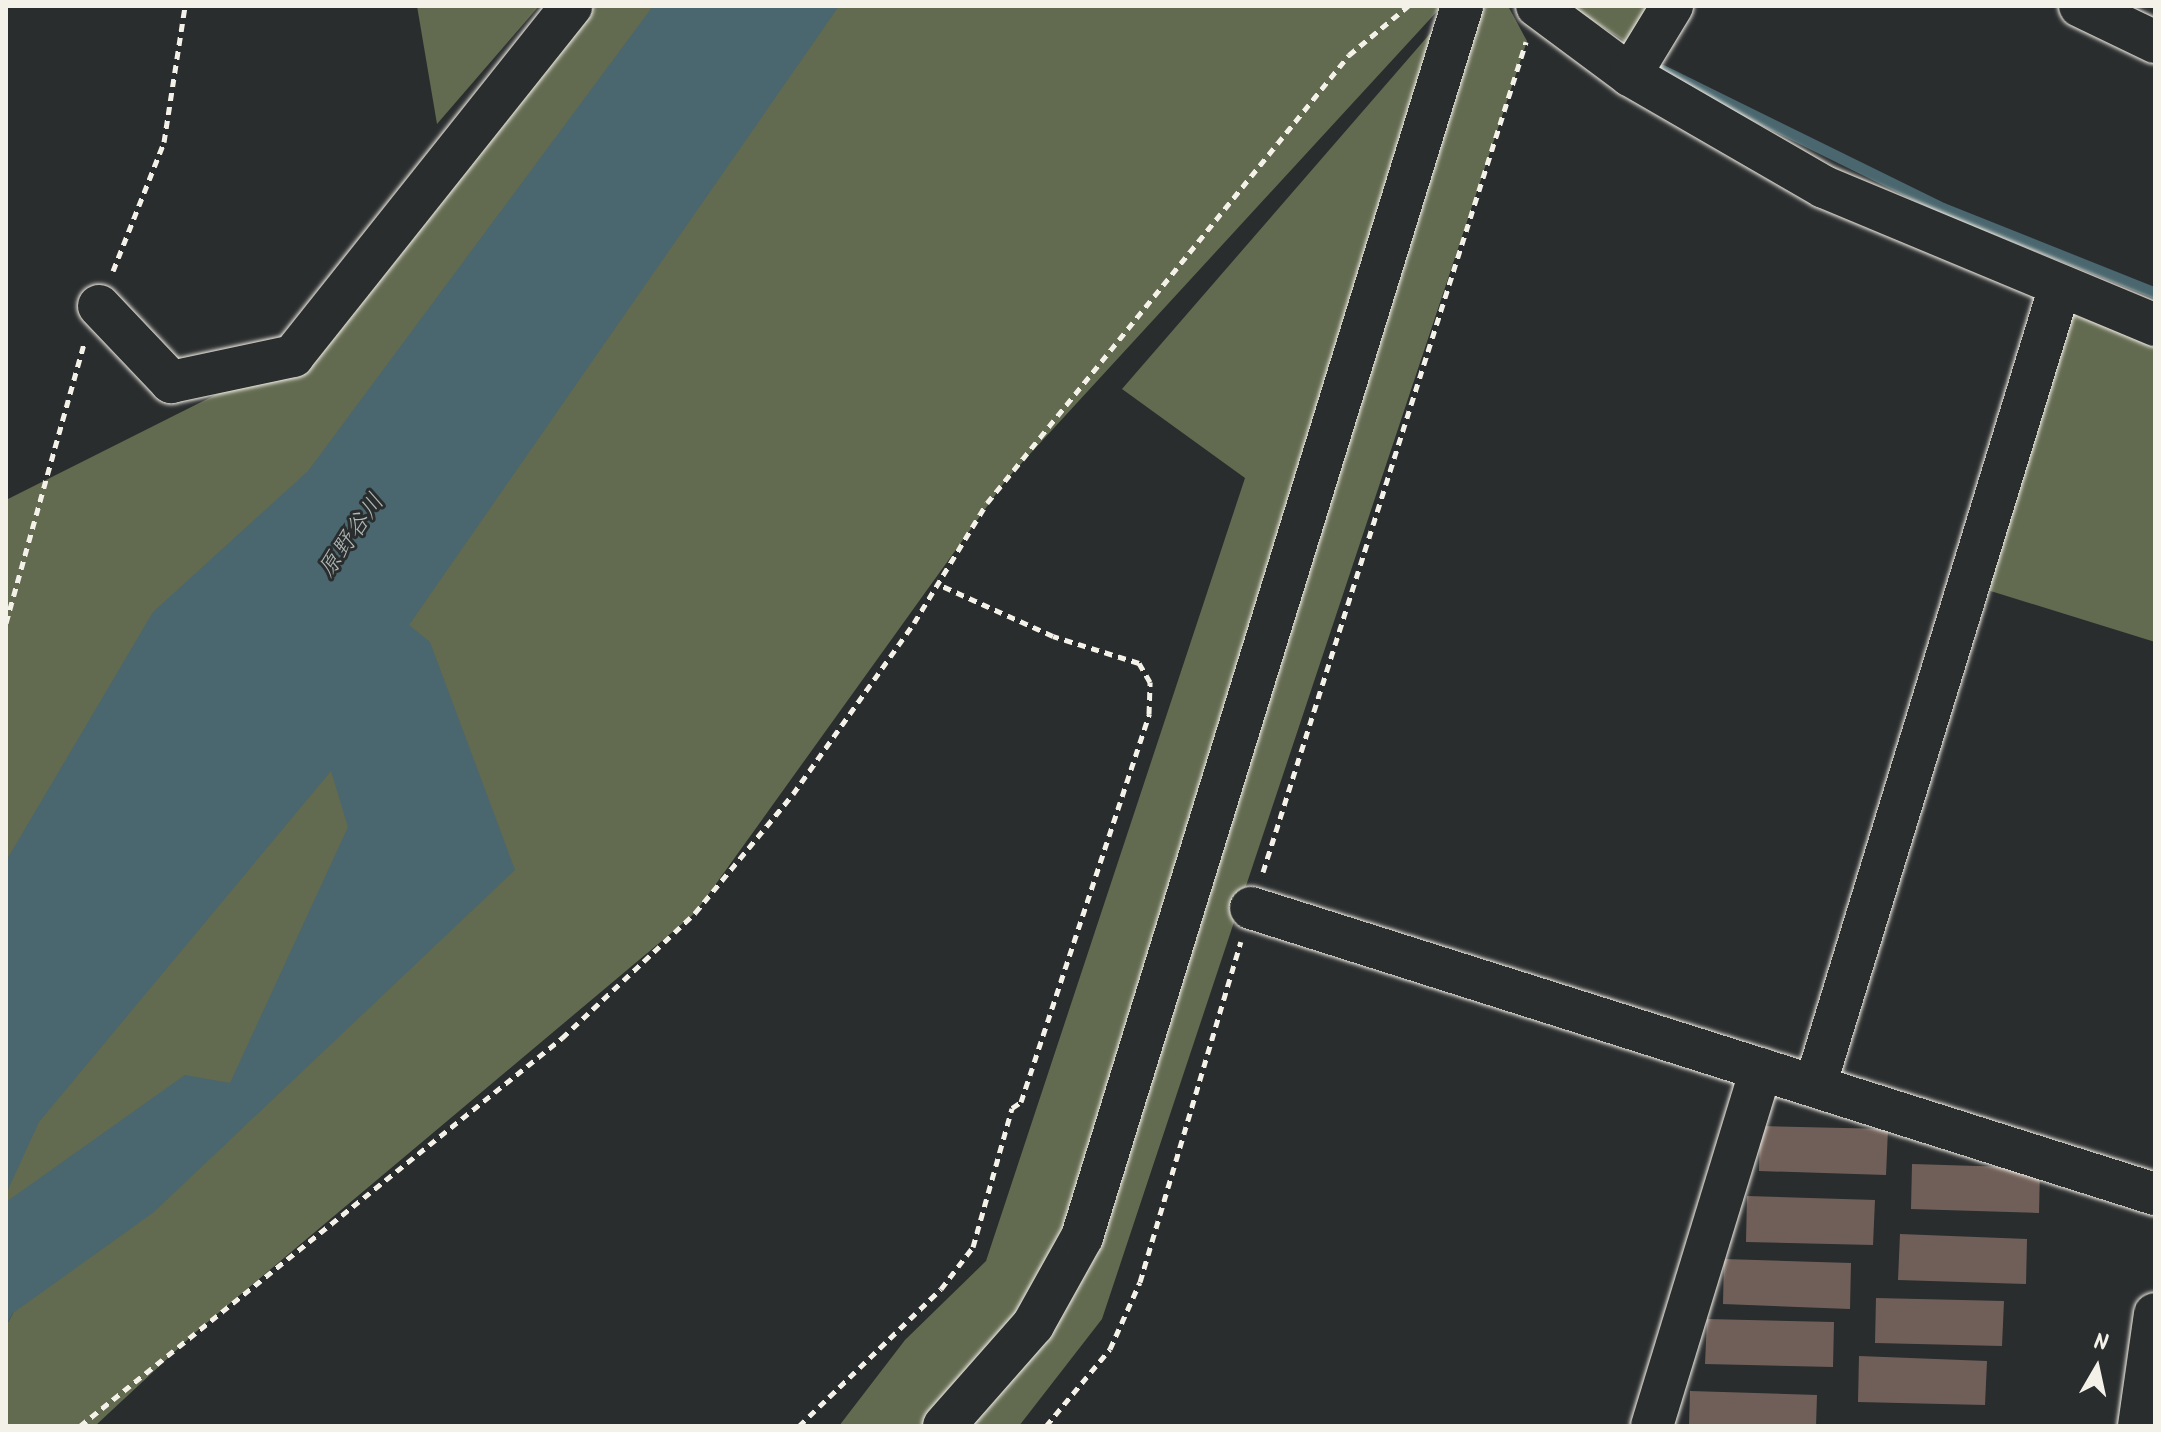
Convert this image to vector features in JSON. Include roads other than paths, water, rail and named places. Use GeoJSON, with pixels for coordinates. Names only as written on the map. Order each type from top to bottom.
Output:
{"type":"FeatureCollection","features":[{"type":"Feature","properties":{"kind":"street"},"geometry":{"type":"LineString","coordinates":[[99,306],[171,382],[293,356],[571,6]]}},
{"type":"Feature","properties":{"kind":"street"},"geometry":{"type":"LineString","coordinates":[[944,1426],[1033,1325],[1082,1237],[1462,6]]}},
{"type":"Feature","properties":{"kind":"street"},"geometry":{"type":"LineString","coordinates":[[1630,75],[1672,6]]}},
{"type":"Feature","properties":{"kind":"street"},"geometry":{"type":"LineString","coordinates":[[2080,6],[2155,42]]}},
{"type":"Feature","properties":{"kind":"street"},"geometry":{"type":"LineString","coordinates":[[1533,18],[1824,187],[2155,325]]}},
{"type":"Feature","properties":{"kind":"street"},"geometry":{"type":"LineString","coordinates":[[1815,1086],[2060,286]]}},
{"type":"Feature","properties":{"kind":"street"},"geometry":{"type":"LineString","coordinates":[[1251,908],[2155,1194]]}},
{"type":"Feature","properties":{"kind":"street"},"geometry":{"type":"LineString","coordinates":[[1652,1426],[1761,1069]]}},
{"type":"Feature","properties":{"kind":"street"},"geometry":{"type":"LineString","coordinates":[[2139,1426],[2155,1314]]}},
{"type":"Feature","properties":{"kind":"water","name":"原野谷川"},"geometry":{"type":"Polygon","coordinates":[[[653,6],[839,6],[409,625],[430,642],[515,870],[154,1212],[13,1313],[6,1326],[6,1202],[185,1075],[230,1083],[348,827],[331,771],[39,1122],[6,1194],[6,861],[153,612],[308,471],[653,6]]]}},
{"type":"Feature","properties":{"kind":"waterway"},"geometry":{"type":"LineString","coordinates":[[1662,70],[1943,208],[2155,293]]}}]}
